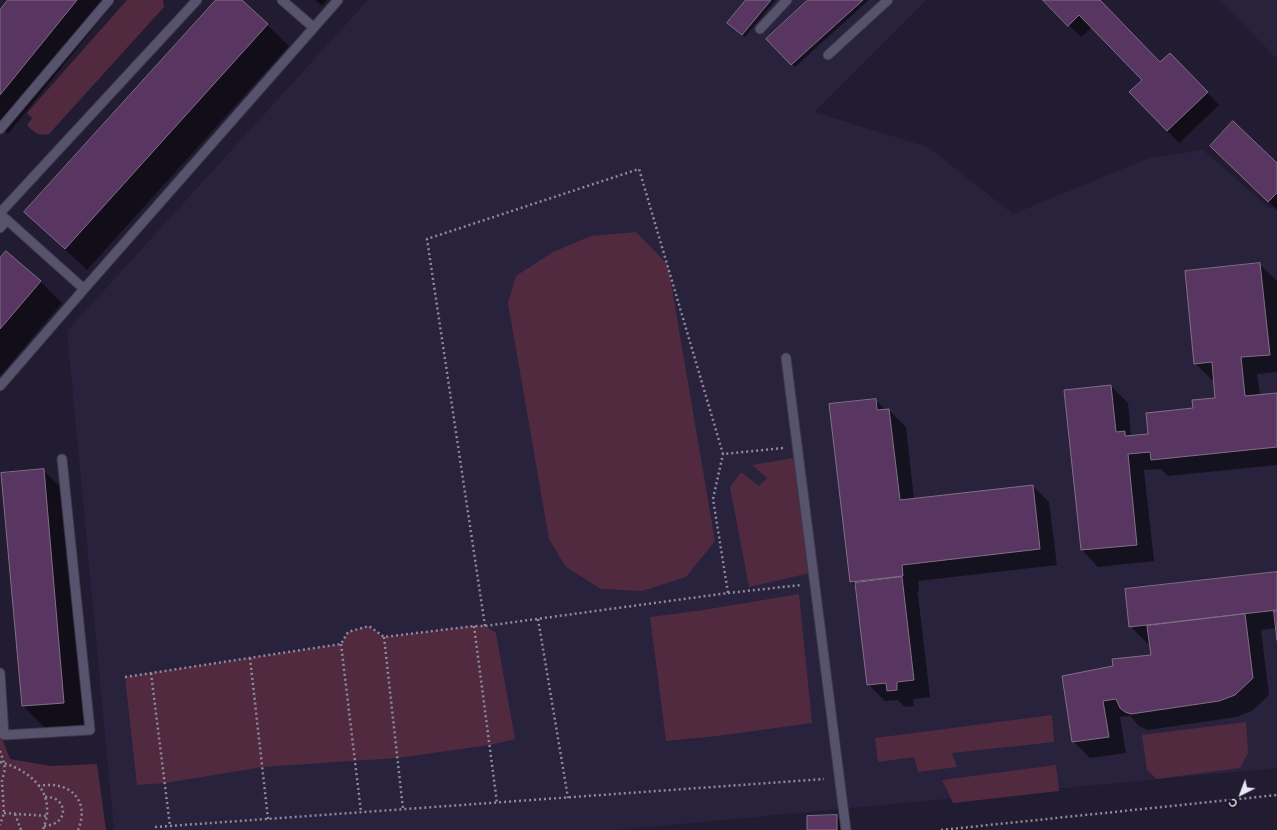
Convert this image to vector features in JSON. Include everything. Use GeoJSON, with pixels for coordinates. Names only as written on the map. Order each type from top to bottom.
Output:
{"type":"FeatureCollection","features":[{"type":"Feature","properties":{"kind":"lane"},"geometry":{"type":"LineString","coordinates":[[0,129],[109,0]]}},
{"type":"Feature","properties":{"kind":"lane"},"geometry":{"type":"LineString","coordinates":[[0,228],[2,216],[197,0]]}},
{"type":"Feature","properties":{"kind":"lane"},"geometry":{"type":"LineString","coordinates":[[282,0],[313,27]]}},
{"type":"Feature","properties":{"kind":"lane"},"geometry":{"type":"LineString","coordinates":[[0,386],[338,0]]}},
{"type":"Feature","properties":{"kind":"lane"},"geometry":{"type":"LineString","coordinates":[[760,29],[787,0]]}},
{"type":"Feature","properties":{"kind":"lane"},"geometry":{"type":"LineString","coordinates":[[828,55],[888,0]]}},
{"type":"Feature","properties":{"kind":"lane"},"geometry":{"type":"LineString","coordinates":[[2,216],[84,289]]}},
{"type":"Feature","properties":{"kind":"lane"},"geometry":{"type":"LineString","coordinates":[[786,358],[846,830]]}},
{"type":"Feature","properties":{"kind":"lane"},"geometry":{"type":"LineString","coordinates":[[0,673],[4,735],[90,730],[62,459]]}},
{"type":"Feature","properties":{"kind":"path"},"geometry":{"type":"LineString","coordinates":[[486,626],[427,239],[639,169],[723,454],[713,499],[728,593]]}},
{"type":"Feature","properties":{"kind":"path"},"geometry":{"type":"LineString","coordinates":[[723,454],[797,447]]}},
{"type":"Feature","properties":{"kind":"path"},"geometry":{"type":"LineString","coordinates":[[384,638],[474,626],[486,626],[728,593],[814,584]]}},
{"type":"Feature","properties":{"kind":"path"},"geometry":{"type":"LineString","coordinates":[[538,619],[568,798]]}},
{"type":"Feature","properties":{"kind":"path"},"geometry":{"type":"LineString","coordinates":[[361,812],[341,644],[348,632],[369,626],[384,638],[403,809]]}},
{"type":"Feature","properties":{"kind":"path"},"geometry":{"type":"LineString","coordinates":[[474,626],[497,803]]}},
{"type":"Feature","properties":{"kind":"path"},"geometry":{"type":"LineString","coordinates":[[125,676],[341,644]]}},
{"type":"Feature","properties":{"kind":"path"},"geometry":{"type":"LineString","coordinates":[[250,658],[268,819]]}},
{"type":"Feature","properties":{"kind":"path"},"geometry":{"type":"LineString","coordinates":[[151,673],[170,826]]}},
{"type":"Feature","properties":{"kind":"path"},"geometry":{"type":"LineString","coordinates":[[0,751],[5,770],[2,781],[4,813],[0,825]]}},
{"type":"Feature","properties":{"kind":"path"},"geometry":{"type":"LineString","coordinates":[[0,762],[14,766],[25,772],[38,786],[45,797],[47,811],[44,830]]}},
{"type":"Feature","properties":{"kind":"path"},"geometry":{"type":"LineString","coordinates":[[155,827],[839,778]]}},
{"type":"Feature","properties":{"kind":"path"},"geometry":{"type":"LineString","coordinates":[[38,786],[56,784],[66,788],[77,796],[81,805],[82,814],[78,830]]}},
{"type":"Feature","properties":{"kind":"path"},"geometry":{"type":"LineString","coordinates":[[941,830],[1277,795]]}},
{"type":"Feature","properties":{"kind":"path"},"geometry":{"type":"LineString","coordinates":[[44,826],[57,823],[62,817],[63,812],[62,806],[56,799],[45,797]]}},
{"type":"Feature","properties":{"kind":"path"},"geometry":{"type":"LineString","coordinates":[[4,813],[47,816]]}},
{"type":"Feature","properties":{"kind":"path"},"geometry":{"type":"LineString","coordinates":[[15,814],[21,830]]}},
{"type":"Feature","properties":{"kind":"shaded area"},"geometry":{"type":"Polygon","coordinates":[[[127,0],[163,0],[164,7],[49,134],[42,135],[34,132],[27,125],[32,118],[27,113],[127,0]]]}},
{"type":"Feature","properties":{"kind":"shaded area"},"geometry":{"type":"Polygon","coordinates":[[[368,0],[926,0],[814,112],[928,147],[1013,214],[1149,158],[1203,150],[1269,208],[1277,207],[1277,768],[617,830],[114,830],[67,331],[368,0]]]}},
{"type":"Feature","properties":{"kind":"shaded area"},"geometry":{"type":"Polygon","coordinates":[[[1219,0],[1277,0],[1277,59],[1219,0]]]}},
{"type":"Feature","properties":{"kind":"shaded area"},"geometry":{"type":"Polygon","coordinates":[[[636,232],[668,265],[715,541],[686,577],[642,591],[601,589],[566,567],[549,539],[508,303],[516,276],[553,252],[591,236],[636,232]]]}},
{"type":"Feature","properties":{"kind":"shaded area"},"geometry":{"type":"Polygon","coordinates":[[[793,458],[801,477],[814,572],[749,587],[730,487],[741,472],[759,486],[767,478],[752,465],[793,458]]]}},
{"type":"Feature","properties":{"kind":"shaded area"},"geometry":{"type":"Polygon","coordinates":[[[799,594],[812,723],[717,736],[666,741],[650,617],[799,594]]]}},
{"type":"Feature","properties":{"kind":"shaded area"},"geometry":{"type":"Polygon","coordinates":[[[369,626],[384,637],[474,626],[485,626],[496,633],[515,739],[490,745],[397,758],[263,767],[165,783],[137,785],[125,677],[341,644],[348,632],[369,626]]]}},
{"type":"Feature","properties":{"kind":"shaded area"},"geometry":{"type":"Polygon","coordinates":[[[1052,715],[1054,742],[952,753],[957,767],[918,772],[914,757],[878,762],[875,738],[1052,715]]]}},
{"type":"Feature","properties":{"kind":"shaded area"},"geometry":{"type":"Polygon","coordinates":[[[1246,722],[1248,753],[1240,768],[1157,779],[1147,770],[1142,735],[1246,722]]]}},
{"type":"Feature","properties":{"kind":"shaded area"},"geometry":{"type":"Polygon","coordinates":[[[0,733],[10,759],[51,766],[97,764],[106,830],[0,830],[0,733]]]}},
{"type":"Feature","properties":{"kind":"shaded area"},"geometry":{"type":"Polygon","coordinates":[[[1056,765],[1059,791],[953,803],[942,780],[1056,765]]]}},
{"type":"Feature","properties":{"kind":"building"},"geometry":{"type":"Polygon","coordinates":[[[8,0],[77,0],[0,95],[0,10],[8,0]]]}},
{"type":"Feature","properties":{"kind":"building"},"geometry":{"type":"Polygon","coordinates":[[[216,0],[242,0],[268,24],[65,249],[24,212],[216,0]]]}},
{"type":"Feature","properties":{"kind":"building"},"geometry":{"type":"Polygon","coordinates":[[[746,0],[771,0],[742,35],[727,23],[746,0]]]}},
{"type":"Feature","properties":{"kind":"building"},"geometry":{"type":"Polygon","coordinates":[[[808,0],[863,0],[791,65],[766,39],[808,0]]]}},
{"type":"Feature","properties":{"kind":"building"},"geometry":{"type":"Polygon","coordinates":[[[1043,0],[1100,0],[1160,62],[1170,53],[1208,92],[1167,131],[1129,92],[1142,80],[1079,15],[1068,26],[1043,0]]]}},
{"type":"Feature","properties":{"kind":"building"},"geometry":{"type":"Polygon","coordinates":[[[1233,121],[1277,163],[1277,193],[1268,202],[1210,146],[1233,121]]]}},
{"type":"Feature","properties":{"kind":"building"},"geometry":{"type":"Polygon","coordinates":[[[6,251],[41,281],[0,329],[0,258],[6,251]]]}},
{"type":"Feature","properties":{"kind":"building"},"geometry":{"type":"Polygon","coordinates":[[[1260,263],[1270,355],[1241,357],[1245,396],[1277,393],[1277,447],[1151,460],[1150,452],[1128,454],[1137,545],[1081,550],[1064,390],[1111,385],[1116,432],[1125,431],[1125,436],[1148,434],[1146,413],[1193,408],[1192,400],[1215,398],[1212,362],[1194,364],[1185,271],[1260,263]]]}},
{"type":"Feature","properties":{"kind":"building"},"geometry":{"type":"Polygon","coordinates":[[[876,399],[877,410],[889,409],[900,500],[1033,485],[1040,549],[902,565],[903,576],[850,582],[829,404],[876,399]]]}},
{"type":"Feature","properties":{"kind":"building"},"geometry":{"type":"Polygon","coordinates":[[[44,469],[64,703],[22,706],[1,473],[44,469]]]}},
{"type":"Feature","properties":{"kind":"building"},"geometry":{"type":"Polygon","coordinates":[[[1277,572],[1277,610],[1129,627],[1125,589],[1277,572]]]}},
{"type":"Feature","properties":{"kind":"building"},"geometry":{"type":"Polygon","coordinates":[[[902,577],[914,680],[897,682],[897,690],[887,691],[886,683],[867,685],[855,583],[902,577]]]}},
{"type":"Feature","properties":{"kind":"building"},"geometry":{"type":"Polygon","coordinates":[[[1274,611],[1277,611],[1277,640],[1274,611]]]}},
{"type":"Feature","properties":{"kind":"building"},"geometry":{"type":"Polygon","coordinates":[[[1245,614],[1253,678],[1235,695],[1219,701],[1131,714],[1120,708],[1116,699],[1103,701],[1109,737],[1072,742],[1062,676],[1113,666],[1112,659],[1151,655],[1147,626],[1245,614]]]}},
{"type":"Feature","properties":{"kind":"building"},"geometry":{"type":"Polygon","coordinates":[[[837,815],[837,830],[807,830],[807,816],[837,815]]]}}]}
